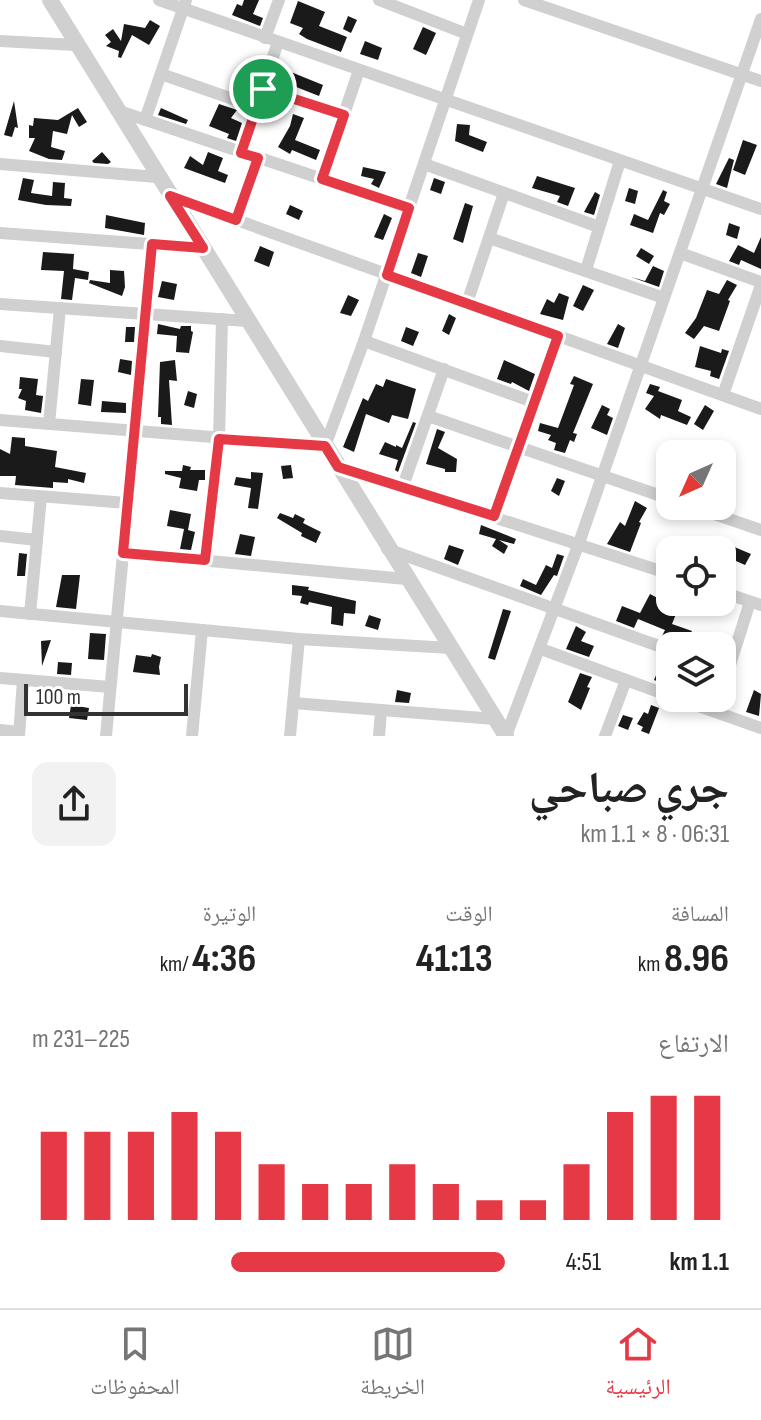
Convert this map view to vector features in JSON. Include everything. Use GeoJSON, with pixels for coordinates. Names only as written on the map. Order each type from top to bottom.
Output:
{"type":"FeatureCollection","features":[{"type":"Feature","properties":{"kind":"street"},"geometry":{"type":"LineString","coordinates":[[50,0],[387,549],[506,736]]}},
{"type":"Feature","properties":{"kind":"street"},"geometry":{"type":"LineString","coordinates":[[159,0],[184,4],[272,40],[761,209]]}},
{"type":"Feature","properties":{"kind":"street"},"geometry":{"type":"LineString","coordinates":[[241,153],[263,89],[279,0]]}},
{"type":"Feature","properties":{"kind":"street"},"geometry":{"type":"LineString","coordinates":[[325,446],[387,275],[479,0]]}},
{"type":"Feature","properties":{"kind":"street"},"geometry":{"type":"LineString","coordinates":[[524,0],[761,81]]}},
{"type":"Feature","properties":{"kind":"street"},"geometry":{"type":"LineString","coordinates":[[569,15],[574,0]]}},
{"type":"Feature","properties":{"kind":"street"},"geometry":{"type":"LineString","coordinates":[[383,1],[467,34]]}},
{"type":"Feature","properties":{"kind":"street"},"geometry":{"type":"LineString","coordinates":[[145,120],[184,4]]}},
{"type":"Feature","properties":{"kind":"street"},"geometry":{"type":"LineString","coordinates":[[506,736],[556,608],[761,19]]}},
{"type":"Feature","properties":{"kind":"street"},"geometry":{"type":"LineString","coordinates":[[0,41],[76,45]]}},
{"type":"Feature","properties":{"kind":"street"},"geometry":{"type":"LineString","coordinates":[[322,179],[359,70]]}},
{"type":"Feature","properties":{"kind":"street"},"geometry":{"type":"LineString","coordinates":[[161,74],[256,107]]}},
{"type":"Feature","properties":{"kind":"street"},"geometry":{"type":"LineString","coordinates":[[263,89],[344,115]]}},
{"type":"Feature","properties":{"kind":"street"},"geometry":{"type":"LineString","coordinates":[[116,109],[409,208]]}},
{"type":"Feature","properties":{"kind":"street"},"geometry":{"type":"LineString","coordinates":[[236,220],[258,158]]}},
{"type":"Feature","properties":{"kind":"street"},"geometry":{"type":"LineString","coordinates":[[586,270],[620,161]]}},
{"type":"Feature","properties":{"kind":"street"},"geometry":{"type":"LineString","coordinates":[[0,164],[157,177]]}},
{"type":"Feature","properties":{"kind":"street"},"geometry":{"type":"LineString","coordinates":[[424,164],[599,227]]}},
{"type":"Feature","properties":{"kind":"street"},"geometry":{"type":"LineString","coordinates":[[467,303],[504,193]]}},
{"type":"Feature","properties":{"kind":"street"},"geometry":{"type":"LineString","coordinates":[[170,196],[761,409]]}},
{"type":"Feature","properties":{"kind":"street"},"geometry":{"type":"LineString","coordinates":[[0,233],[203,248]]}},
{"type":"Feature","properties":{"kind":"street"},"geometry":{"type":"LineString","coordinates":[[489,238],[664,298]]}},
{"type":"Feature","properties":{"kind":"street"},"geometry":{"type":"LineString","coordinates":[[106,736],[152,244]]}},
{"type":"Feature","properties":{"kind":"street"},"geometry":{"type":"LineString","coordinates":[[680,253],[761,283],[723,395]]}},
{"type":"Feature","properties":{"kind":"street"},"geometry":{"type":"LineString","coordinates":[[0,304],[247,321]]}},
{"type":"Feature","properties":{"kind":"street"},"geometry":{"type":"LineString","coordinates":[[49,424],[60,308]]}},
{"type":"Feature","properties":{"kind":"street"},"geometry":{"type":"LineString","coordinates":[[205,560],[219,439],[222,319]]}},
{"type":"Feature","properties":{"kind":"street"},"geometry":{"type":"LineString","coordinates":[[746,328],[761,333]]}},
{"type":"Feature","properties":{"kind":"street"},"geometry":{"type":"LineString","coordinates":[[494,516],[558,336]]}},
{"type":"Feature","properties":{"kind":"street"},"geometry":{"type":"LineString","coordinates":[[364,341],[536,403]]}},
{"type":"Feature","properties":{"kind":"street"},"geometry":{"type":"LineString","coordinates":[[0,346],[56,352]]}},
{"type":"Feature","properties":{"kind":"street"},"geometry":{"type":"LineString","coordinates":[[403,486],[444,369]]}},
{"type":"Feature","properties":{"kind":"street"},"geometry":{"type":"LineString","coordinates":[[428,416],[656,494]]}},
{"type":"Feature","properties":{"kind":"street"},"geometry":{"type":"LineString","coordinates":[[0,420],[325,446]]}},
{"type":"Feature","properties":{"kind":"street"},"geometry":{"type":"LineString","coordinates":[[338,467],[656,569]]}},
{"type":"Feature","properties":{"kind":"street"},"geometry":{"type":"LineString","coordinates":[[0,493],[127,503]]}},
{"type":"Feature","properties":{"kind":"street"},"geometry":{"type":"LineString","coordinates":[[30,614],[41,497]]}},
{"type":"Feature","properties":{"kind":"street"},"geometry":{"type":"LineString","coordinates":[[732,520],[761,530]]}},
{"type":"Feature","properties":{"kind":"street"},"geometry":{"type":"LineString","coordinates":[[0,536],[37,540]]}},
{"type":"Feature","properties":{"kind":"street"},"geometry":{"type":"LineString","coordinates":[[387,549],[656,645]]}},
{"type":"Feature","properties":{"kind":"street"},"geometry":{"type":"LineString","coordinates":[[123,553],[406,579]]}},
{"type":"Feature","properties":{"kind":"street"},"geometry":{"type":"LineString","coordinates":[[736,597],[756,604],[736,647]]}},
{"type":"Feature","properties":{"kind":"street"},"geometry":{"type":"LineString","coordinates":[[0,611],[299,639],[450,648]]}},
{"type":"Feature","properties":{"kind":"street"},"geometry":{"type":"LineString","coordinates":[[192,736],[202,630]]}},
{"type":"Feature","properties":{"kind":"street"},"geometry":{"type":"LineString","coordinates":[[290,736],[299,639]]}},
{"type":"Feature","properties":{"kind":"street"},"geometry":{"type":"LineString","coordinates":[[541,649],[656,691]]}},
{"type":"Feature","properties":{"kind":"street"},"geometry":{"type":"LineString","coordinates":[[0,678],[110,687]]}},
{"type":"Feature","properties":{"kind":"street"},"geometry":{"type":"LineString","coordinates":[[0,730],[19,734],[23,680]]}},
{"type":"Feature","properties":{"kind":"street"},"geometry":{"type":"LineString","coordinates":[[605,736],[626,680]]}},
{"type":"Feature","properties":{"kind":"street"},"geometry":{"type":"LineString","coordinates":[[293,703],[495,719]]}},
{"type":"Feature","properties":{"kind":"street"},"geometry":{"type":"LineString","coordinates":[[379,736],[381,711]]}},
{"type":"Feature","properties":{"kind":"street"},"geometry":{"type":"LineString","coordinates":[[715,712],[761,728]]}},
{"type":"Feature","properties":{"kind":"building"},"geometry":{"type":"Polygon","coordinates":[[[244,0],[259,0],[253,14],[263,18],[260,26],[232,15],[237,4],[242,6],[244,0]]]}},
{"type":"Feature","properties":{"kind":"building"},"geometry":{"type":"Polygon","coordinates":[[[298,1],[325,12],[319,26],[347,37],[341,52],[299,34],[303,28],[290,23],[298,1]]]}},
{"type":"Feature","properties":{"kind":"building"},"geometry":{"type":"Polygon","coordinates":[[[348,16],[357,20],[351,33],[343,29],[348,16]]]}},
{"type":"Feature","properties":{"kind":"building"},"geometry":{"type":"Polygon","coordinates":[[[150,20],[160,26],[149,45],[132,35],[121,58],[118,57],[119,51],[106,46],[111,42],[105,35],[113,29],[121,41],[124,24],[145,28],[150,20]]]}},
{"type":"Feature","properties":{"kind":"building"},"geometry":{"type":"Polygon","coordinates":[[[423,27],[436,33],[426,55],[413,49],[423,27]]]}},
{"type":"Feature","properties":{"kind":"building"},"geometry":{"type":"Polygon","coordinates":[[[365,41],[382,48],[378,60],[360,54],[365,41]]]}},
{"type":"Feature","properties":{"kind":"building"},"geometry":{"type":"Polygon","coordinates":[[[286,70],[323,85],[319,96],[281,81],[286,70]]]}},
{"type":"Feature","properties":{"kind":"building"},"geometry":{"type":"Polygon","coordinates":[[[14,101],[18,128],[15,127],[12,137],[4,135],[14,101]]]}},
{"type":"Feature","properties":{"kind":"building"},"geometry":{"type":"Polygon","coordinates":[[[219,104],[237,110],[231,118],[242,123],[236,141],[227,138],[229,134],[209,126],[219,104]]]}},
{"type":"Feature","properties":{"kind":"building"},"geometry":{"type":"Polygon","coordinates":[[[78,108],[87,122],[79,127],[72,115],[67,134],[53,131],[51,147],[65,151],[62,160],[49,159],[29,151],[35,138],[29,138],[29,125],[33,126],[34,118],[58,120],[78,108]]]}},
{"type":"Feature","properties":{"kind":"building"},"geometry":{"type":"Polygon","coordinates":[[[161,108],[188,120],[186,124],[158,115],[161,108]]]}},
{"type":"Feature","properties":{"kind":"building"},"geometry":{"type":"Polygon","coordinates":[[[293,114],[304,118],[295,140],[320,150],[316,160],[292,150],[290,154],[278,147],[293,114]]]}},
{"type":"Feature","properties":{"kind":"building"},"geometry":{"type":"Polygon","coordinates":[[[457,124],[470,125],[469,135],[487,142],[483,152],[455,141],[457,124]]]}},
{"type":"Feature","properties":{"kind":"building"},"geometry":{"type":"Polygon","coordinates":[[[743,140],[757,145],[745,175],[733,170],[743,140]]]}},
{"type":"Feature","properties":{"kind":"building"},"geometry":{"type":"Polygon","coordinates":[[[102,152],[111,162],[94,163],[92,161],[102,152]]]}},
{"type":"Feature","properties":{"kind":"building"},"geometry":{"type":"Polygon","coordinates":[[[208,152],[223,158],[218,171],[228,175],[225,183],[184,168],[190,156],[203,165],[208,152]]]}},
{"type":"Feature","properties":{"kind":"building"},"geometry":{"type":"Polygon","coordinates":[[[729,158],[734,160],[727,188],[716,184],[729,158]]]}},
{"type":"Feature","properties":{"kind":"building"},"geometry":{"type":"Polygon","coordinates":[[[363,167],[386,172],[379,188],[371,184],[374,179],[361,176],[363,167]]]}},
{"type":"Feature","properties":{"kind":"building"},"geometry":{"type":"Polygon","coordinates":[[[537,176],[575,188],[568,206],[557,202],[560,196],[532,188],[537,176]]]}},
{"type":"Feature","properties":{"kind":"building"},"geometry":{"type":"Polygon","coordinates":[[[23,178],[34,180],[31,193],[52,196],[53,182],[65,183],[64,198],[72,199],[71,206],[18,200],[23,178]]]}},
{"type":"Feature","properties":{"kind":"building"},"geometry":{"type":"Polygon","coordinates":[[[434,178],[445,182],[441,194],[430,190],[434,178]]]}},
{"type":"Feature","properties":{"kind":"building"},"geometry":{"type":"Polygon","coordinates":[[[629,188],[638,191],[635,204],[625,201],[629,188]]]}},
{"type":"Feature","properties":{"kind":"building"},"geometry":{"type":"Polygon","coordinates":[[[663,190],[667,192],[664,201],[670,204],[664,215],[660,213],[653,233],[630,225],[634,214],[648,220],[663,190]]]}},
{"type":"Feature","properties":{"kind":"building"},"geometry":{"type":"Polygon","coordinates":[[[595,192],[600,195],[594,215],[584,212],[595,192]]]}},
{"type":"Feature","properties":{"kind":"building"},"geometry":{"type":"Polygon","coordinates":[[[465,203],[473,206],[463,243],[453,239],[465,203]]]}},
{"type":"Feature","properties":{"kind":"building"},"geometry":{"type":"Polygon","coordinates":[[[290,205],[303,211],[299,220],[286,214],[290,205]]]}},
{"type":"Feature","properties":{"kind":"building"},"geometry":{"type":"Polygon","coordinates":[[[384,214],[392,218],[383,240],[374,237],[384,214]]]}},
{"type":"Feature","properties":{"kind":"building"},"geometry":{"type":"Polygon","coordinates":[[[106,215],[145,223],[144,235],[105,228],[106,215]]]}},
{"type":"Feature","properties":{"kind":"building"},"geometry":{"type":"Polygon","coordinates":[[[729,223],[740,227],[737,239],[726,235],[729,223]]]}},
{"type":"Feature","properties":{"kind":"building"},"geometry":{"type":"Polygon","coordinates":[[[761,237],[761,269],[741,260],[739,265],[729,261],[738,245],[754,253],[761,237]]]}},
{"type":"Feature","properties":{"kind":"building"},"geometry":{"type":"Polygon","coordinates":[[[260,246],[274,252],[269,267],[254,261],[260,246]]]}},
{"type":"Feature","properties":{"kind":"building"},"geometry":{"type":"Polygon","coordinates":[[[641,248],[654,256],[649,264],[636,256],[641,248]]]}},
{"type":"Feature","properties":{"kind":"building"},"geometry":{"type":"Polygon","coordinates":[[[43,252],[74,254],[73,269],[89,272],[88,280],[75,278],[72,300],[61,299],[64,271],[41,270],[43,252]]]}},
{"type":"Feature","properties":{"kind":"building"},"geometry":{"type":"Polygon","coordinates":[[[418,253],[428,256],[421,277],[411,273],[418,253]]]}},
{"type":"Feature","properties":{"kind":"building"},"geometry":{"type":"Polygon","coordinates":[[[653,266],[664,271],[659,287],[631,277],[645,281],[653,266]]]}},
{"type":"Feature","properties":{"kind":"building"},"geometry":{"type":"Polygon","coordinates":[[[110,270],[124,271],[122,296],[89,283],[90,280],[110,283],[110,270]]]}},
{"type":"Feature","properties":{"kind":"building"},"geometry":{"type":"Polygon","coordinates":[[[727,280],[737,285],[728,300],[719,331],[704,326],[694,339],[685,333],[696,318],[707,290],[719,294],[727,280]]]}},
{"type":"Feature","properties":{"kind":"building"},"geometry":{"type":"Polygon","coordinates":[[[162,281],[177,284],[174,300],[158,297],[162,281]]]}},
{"type":"Feature","properties":{"kind":"building"},"geometry":{"type":"Polygon","coordinates":[[[583,285],[594,290],[583,311],[573,306],[583,285]]]}},
{"type":"Feature","properties":{"kind":"building"},"geometry":{"type":"Polygon","coordinates":[[[559,293],[569,297],[563,320],[540,314],[547,299],[554,303],[559,293]]]}},
{"type":"Feature","properties":{"kind":"building"},"geometry":{"type":"Polygon","coordinates":[[[348,295],[359,300],[351,316],[340,313],[348,295]]]}},
{"type":"Feature","properties":{"kind":"building"},"geometry":{"type":"Polygon","coordinates":[[[449,314],[456,318],[449,335],[442,331],[449,314]]]}},
{"type":"Feature","properties":{"kind":"building"},"geometry":{"type":"Polygon","coordinates":[[[158,324],[180,329],[181,326],[191,326],[193,332],[189,353],[176,352],[177,336],[157,334],[158,324]]]}},
{"type":"Feature","properties":{"kind":"building"},"geometry":{"type":"Polygon","coordinates":[[[618,324],[625,328],[618,348],[607,344],[618,324]]]}},
{"type":"Feature","properties":{"kind":"building"},"geometry":{"type":"Polygon","coordinates":[[[126,327],[135,327],[134,342],[125,342],[126,327]]]}},
{"type":"Feature","properties":{"kind":"building"},"geometry":{"type":"Polygon","coordinates":[[[406,327],[419,332],[413,346],[401,341],[406,327]]]}},
{"type":"Feature","properties":{"kind":"building"},"geometry":{"type":"Polygon","coordinates":[[[700,346],[721,353],[722,349],[729,351],[719,379],[710,376],[711,371],[695,367],[700,346]]]}},
{"type":"Feature","properties":{"kind":"building"},"geometry":{"type":"Polygon","coordinates":[[[120,359],[132,361],[131,375],[118,372],[120,359]]]}},
{"type":"Feature","properties":{"kind":"building"},"geometry":{"type":"Polygon","coordinates":[[[175,360],[177,381],[169,380],[172,425],[161,424],[161,417],[158,417],[160,362],[175,360]]]}},
{"type":"Feature","properties":{"kind":"building"},"geometry":{"type":"Polygon","coordinates":[[[504,360],[535,374],[529,391],[512,382],[497,379],[504,360]]]}},
{"type":"Feature","properties":{"kind":"building"},"geometry":{"type":"Polygon","coordinates":[[[574,376],[593,384],[573,433],[577,434],[574,442],[570,440],[565,453],[554,450],[556,443],[548,440],[551,435],[538,431],[540,423],[558,428],[574,385],[570,384],[574,376]]]}},
{"type":"Feature","properties":{"kind":"building"},"geometry":{"type":"Polygon","coordinates":[[[20,377],[38,379],[36,395],[43,396],[41,413],[25,410],[26,401],[18,398],[22,389],[19,389],[20,377]]]}},
{"type":"Feature","properties":{"kind":"building"},"geometry":{"type":"Polygon","coordinates":[[[81,379],[94,380],[91,406],[78,404],[81,379]]]}},
{"type":"Feature","properties":{"kind":"building"},"geometry":{"type":"Polygon","coordinates":[[[386,379],[416,389],[408,419],[392,415],[389,423],[366,414],[354,452],[343,447],[363,398],[368,401],[376,384],[383,387],[386,379]]]}},
{"type":"Feature","properties":{"kind":"building"},"geometry":{"type":"Polygon","coordinates":[[[650,384],[660,387],[658,391],[682,400],[678,411],[691,417],[687,425],[661,415],[660,419],[645,409],[654,396],[646,393],[650,384]]]}},
{"type":"Feature","properties":{"kind":"building"},"geometry":{"type":"Polygon","coordinates":[[[188,391],[197,394],[194,408],[184,405],[188,391]]]}},
{"type":"Feature","properties":{"kind":"building"},"geometry":{"type":"Polygon","coordinates":[[[102,401],[126,403],[126,413],[101,412],[102,401]]]}},
{"type":"Feature","properties":{"kind":"building"},"geometry":{"type":"Polygon","coordinates":[[[602,405],[610,409],[607,415],[613,418],[607,435],[591,428],[602,405]]]}},
{"type":"Feature","properties":{"kind":"building"},"geometry":{"type":"Polygon","coordinates":[[[705,405],[714,411],[703,430],[694,424],[705,405]]]}},
{"type":"Feature","properties":{"kind":"building"},"geometry":{"type":"Polygon","coordinates":[[[413,422],[416,423],[398,472],[395,470],[398,460],[379,454],[385,442],[402,448],[413,422]]]}},
{"type":"Feature","properties":{"kind":"building"},"geometry":{"type":"Polygon","coordinates":[[[437,429],[445,432],[438,448],[457,459],[456,472],[445,472],[445,469],[426,464],[437,429]]]}},
{"type":"Feature","properties":{"kind":"building"},"geometry":{"type":"Polygon","coordinates":[[[12,437],[25,438],[25,446],[57,451],[55,467],[86,473],[84,483],[68,479],[68,483],[53,482],[53,488],[15,485],[16,476],[0,476],[0,449],[10,454],[12,437]]]}},
{"type":"Feature","properties":{"kind":"building"},"geometry":{"type":"Polygon","coordinates":[[[183,465],[191,467],[190,470],[205,470],[205,480],[199,480],[197,491],[179,488],[181,478],[165,474],[165,471],[182,471],[183,465]]]}},
{"type":"Feature","properties":{"kind":"building"},"geometry":{"type":"Polygon","coordinates":[[[291,465],[293,478],[283,479],[281,466],[291,465]]]}},
{"type":"Feature","properties":{"kind":"building"},"geometry":{"type":"Polygon","coordinates":[[[251,472],[263,473],[258,509],[248,508],[251,488],[234,485],[236,477],[251,479],[251,472]]]}},
{"type":"Feature","properties":{"kind":"building"},"geometry":{"type":"Polygon","coordinates":[[[557,478],[565,481],[559,496],[551,491],[557,478]]]}},
{"type":"Feature","properties":{"kind":"building"},"geometry":{"type":"Polygon","coordinates":[[[635,501],[647,508],[639,522],[630,552],[607,544],[620,522],[625,526],[635,501]]]}},
{"type":"Feature","properties":{"kind":"building"},"geometry":{"type":"Polygon","coordinates":[[[170,510],[191,514],[188,530],[195,532],[191,550],[180,549],[184,529],[167,526],[170,510]]]}},
{"type":"Feature","properties":{"kind":"building"},"geometry":{"type":"Polygon","coordinates":[[[280,513],[293,518],[295,514],[305,519],[303,523],[321,532],[316,543],[277,518],[280,513]]]}},
{"type":"Feature","properties":{"kind":"building"},"geometry":{"type":"Polygon","coordinates":[[[481,525],[516,539],[514,544],[499,540],[508,546],[504,554],[492,546],[496,539],[479,534],[481,525]]]}},
{"type":"Feature","properties":{"kind":"building"},"geometry":{"type":"Polygon","coordinates":[[[240,534],[255,537],[251,556],[235,554],[240,534]]]}},
{"type":"Feature","properties":{"kind":"building"},"geometry":{"type":"Polygon","coordinates":[[[449,545],[464,550],[458,565],[444,559],[449,545]]]}},
{"type":"Feature","properties":{"kind":"building"},"geometry":{"type":"Polygon","coordinates":[[[736,548],[751,554],[745,565],[736,561],[736,548]]]}},
{"type":"Feature","properties":{"kind":"building"},"geometry":{"type":"Polygon","coordinates":[[[19,553],[27,554],[25,576],[17,576],[19,553]]]}},
{"type":"Feature","properties":{"kind":"building"},"geometry":{"type":"Polygon","coordinates":[[[557,554],[564,556],[557,576],[554,575],[541,595],[520,586],[523,579],[536,585],[546,565],[552,568],[557,554]]]}},
{"type":"Feature","properties":{"kind":"building"},"geometry":{"type":"Polygon","coordinates":[[[62,575],[80,575],[76,609],[56,607],[62,575]]]}},
{"type":"Feature","properties":{"kind":"building"},"geometry":{"type":"Polygon","coordinates":[[[292,585],[356,601],[355,614],[344,613],[343,626],[331,624],[332,607],[300,603],[302,596],[292,595],[292,585]]]}},
{"type":"Feature","properties":{"kind":"building"},"geometry":{"type":"Polygon","coordinates":[[[650,594],[656,597],[656,616],[675,616],[672,624],[692,631],[664,632],[638,619],[634,628],[616,621],[622,606],[640,613],[650,594]]]}},
{"type":"Feature","properties":{"kind":"building"},"geometry":{"type":"Polygon","coordinates":[[[503,609],[511,611],[495,660],[488,658],[503,609]]]}},
{"type":"Feature","properties":{"kind":"building"},"geometry":{"type":"Polygon","coordinates":[[[369,615],[381,619],[378,630],[365,626],[369,615]]]}},
{"type":"Feature","properties":{"kind":"building"},"geometry":{"type":"Polygon","coordinates":[[[576,626],[586,632],[581,641],[594,646],[589,657],[566,649],[576,626]]]}},
{"type":"Feature","properties":{"kind":"building"},"geometry":{"type":"Polygon","coordinates":[[[90,633],[106,634],[104,660],[88,659],[90,633]]]}},
{"type":"Feature","properties":{"kind":"building"},"geometry":{"type":"Polygon","coordinates":[[[51,640],[42,666],[41,641],[51,640]]]}},
{"type":"Feature","properties":{"kind":"building"},"geometry":{"type":"Polygon","coordinates":[[[152,654],[161,657],[160,675],[133,672],[136,655],[151,657],[152,654]]]}},
{"type":"Feature","properties":{"kind":"building"},"geometry":{"type":"Polygon","coordinates":[[[58,662],[72,663],[71,675],[57,674],[58,662]]]}},
{"type":"Feature","properties":{"kind":"building"},"geometry":{"type":"Polygon","coordinates":[[[580,673],[592,677],[581,710],[568,702],[580,673]]]}},
{"type":"Feature","properties":{"kind":"building"},"geometry":{"type":"Polygon","coordinates":[[[397,690],[411,693],[409,703],[395,702],[397,690]]]}},
{"type":"Feature","properties":{"kind":"building"},"geometry":{"type":"Polygon","coordinates":[[[754,690],[761,694],[759,716],[746,712],[754,690]]]}},
{"type":"Feature","properties":{"kind":"building"},"geometry":{"type":"Polygon","coordinates":[[[71,705],[89,708],[87,720],[69,718],[71,705]]]}},
{"type":"Feature","properties":{"kind":"building"},"geometry":{"type":"Polygon","coordinates":[[[651,705],[656,707],[657,712],[649,734],[641,731],[643,727],[637,724],[644,712],[648,714],[651,705]]]}},
{"type":"Feature","properties":{"kind":"building"},"geometry":{"type":"Polygon","coordinates":[[[623,715],[633,718],[628,730],[618,726],[623,715]]]}},
{"type":"Feature","properties":{"kind":"route"},"geometry":{"type":"LineString","coordinates":[[263,89],[344,115],[322,179],[409,208],[387,275],[558,336],[494,516],[338,467],[325,446],[219,439],[205,560],[123,553],[152,244],[203,248],[170,196],[236,220],[258,158],[241,153],[263,89]]}}]}
